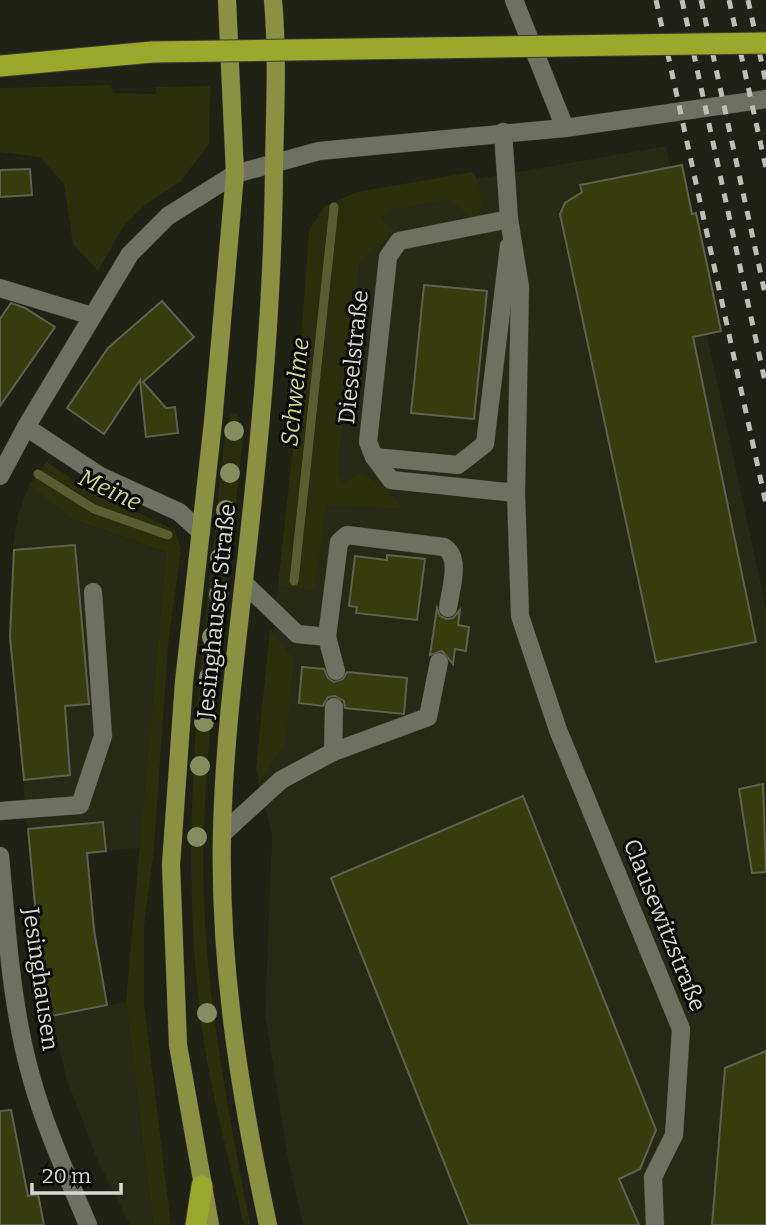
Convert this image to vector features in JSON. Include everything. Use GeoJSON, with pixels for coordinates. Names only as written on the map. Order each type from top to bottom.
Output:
{"type":"FeatureCollection","features":[{"type":"Feature","properties":{"kind":"highway"},"geometry":{"type":"LineString","coordinates":[[0,66],[152,52],[766,43]]}},
{"type":"Feature","properties":{"kind":"highway"},"geometry":{"type":"LineString","coordinates":[[197,1225],[202,1186]]}},
{"type":"Feature","properties":{"kind":"main road","name":"Jesinghauser Straße"},"geometry":{"type":"LineString","coordinates":[[210,1225],[178,1045],[171,865],[184,682],[201,532],[234,174],[227,0]]}},
{"type":"Feature","properties":{"kind":"main road","name":"Jesinghauser Straße"},"geometry":{"type":"LineString","coordinates":[[268,1225],[247,1128],[232,1029],[224,947],[222,834],[231,690],[263,410],[274,253],[273,0]]}},
{"type":"Feature","properties":{"kind":"street"},"geometry":{"type":"LineString","coordinates":[[514,0],[565,128]]}},
{"type":"Feature","properties":{"kind":"street"},"geometry":{"type":"LineString","coordinates":[[0,476],[26,427],[130,254],[168,216],[234,174],[319,151],[565,128],[766,99]]}},
{"type":"Feature","properties":{"kind":"street"},"geometry":{"type":"LineString","coordinates":[[374,457],[391,480],[516,493],[520,287],[510,226],[503,132]]}},
{"type":"Feature","properties":{"kind":"street"},"geometry":{"type":"LineString","coordinates":[[374,457],[458,465],[485,443],[510,226]]}},
{"type":"Feature","properties":{"kind":"street","name":"Dieselstraße"},"geometry":{"type":"LineString","coordinates":[[374,457],[368,442],[388,257],[399,242],[510,226]]}},
{"type":"Feature","properties":{"kind":"street"},"geometry":{"type":"LineString","coordinates":[[0,288],[92,316]]}},
{"type":"Feature","properties":{"kind":"street"},"geometry":{"type":"LineString","coordinates":[[26,427],[100,476],[180,512],[201,532]]}},
{"type":"Feature","properties":{"kind":"street","name":"Clausewitzstraße"},"geometry":{"type":"LineString","coordinates":[[516,493],[520,617],[558,730],[681,1029],[674,1135],[653,1177],[655,1225]]}},
{"type":"Feature","properties":{"kind":"street"},"geometry":{"type":"LineString","coordinates":[[336,671],[327,638],[339,542],[347,535],[451,550],[454,559],[448,608]]}},
{"type":"Feature","properties":{"kind":"street"},"geometry":{"type":"LineString","coordinates":[[244,583],[297,634],[327,638]]}},
{"type":"Feature","properties":{"kind":"street"},"geometry":{"type":"LineString","coordinates":[[0,811],[80,805],[103,736],[93,592]]}},
{"type":"Feature","properties":{"kind":"street"},"geometry":{"type":"LineString","coordinates":[[222,834],[281,780],[333,752],[428,717],[439,662]]}},
{"type":"Feature","properties":{"kind":"street"},"geometry":{"type":"LineString","coordinates":[[333,752],[334,707]]}},
{"type":"Feature","properties":{"kind":"street","name":"Jesinghausen"},"geometry":{"type":"LineString","coordinates":[[0,856],[13,996],[31,1079],[53,1144],[88,1225]]}},
{"type":"Feature","properties":{"kind":"shaded area"},"geometry":{"type":"Polygon","coordinates":[[[111,85],[113,93],[156,94],[156,87],[210,86],[209,144],[181,181],[143,206],[123,227],[98,271],[73,244],[64,184],[40,157],[0,152],[0,88],[111,85]]]}},
{"type":"Feature","properties":{"kind":"shaded area"},"geometry":{"type":"Polygon","coordinates":[[[666,146],[766,608],[766,1225],[303,1225],[288,1159],[265,1014],[272,835],[258,781],[278,585],[301,588],[341,203],[666,146]]]}},
{"type":"Feature","properties":{"kind":"shaded area"},"geometry":{"type":"Polygon","coordinates":[[[473,172],[481,194],[481,207],[477,217],[472,218],[450,199],[388,210],[381,219],[397,231],[360,261],[337,476],[344,484],[360,472],[387,489],[403,509],[326,505],[314,590],[278,585],[294,438],[309,230],[325,206],[357,192],[473,172]]]}},
{"type":"Feature","properties":{"kind":"shaded area"},"geometry":{"type":"Polygon","coordinates":[[[232,413],[237,414],[243,437],[210,727],[204,901],[215,1024],[250,1225],[244,1225],[206,1055],[198,990],[191,859],[192,794],[201,663],[223,451],[232,413]]]}},
{"type":"Feature","properties":{"kind":"shaded area"},"geometry":{"type":"Polygon","coordinates":[[[47,462],[87,489],[175,530],[181,548],[168,646],[154,849],[144,926],[144,1004],[171,1225],[153,1225],[126,1002],[166,552],[72,519],[29,485],[47,462]]]}},
{"type":"Feature","properties":{"kind":"shaded area"},"geometry":{"type":"Polygon","coordinates":[[[29,485],[72,519],[166,552],[140,848],[30,857],[9,630],[12,553],[18,515],[29,485]]]}},
{"type":"Feature","properties":{"kind":"shaded area"},"geometry":{"type":"Polygon","coordinates":[[[270,629],[294,660],[285,745],[260,780],[256,769],[270,629]]]}},
{"type":"Feature","properties":{"kind":"shaded area"},"geometry":{"type":"Polygon","coordinates":[[[126,1002],[153,1225],[130,1225],[97,1159],[67,1080],[51,1016],[126,1002]]]}},
{"type":"Feature","properties":{"kind":"building"},"geometry":{"type":"Polygon","coordinates":[[[682,165],[692,214],[696,213],[721,331],[693,337],[756,642],[656,662],[560,214],[565,203],[582,192],[580,185],[682,165]]]}},
{"type":"Feature","properties":{"kind":"building"},"geometry":{"type":"Polygon","coordinates":[[[30,169],[32,195],[0,197],[0,170],[30,169]]]}},
{"type":"Feature","properties":{"kind":"building"},"geometry":{"type":"Polygon","coordinates":[[[424,285],[487,291],[474,419],[411,413],[424,285]]]}},
{"type":"Feature","properties":{"kind":"building"},"geometry":{"type":"Polygon","coordinates":[[[162,301],[194,337],[143,382],[166,408],[175,407],[178,433],[146,437],[140,380],[104,434],[67,408],[108,348],[162,301]]]}},
{"type":"Feature","properties":{"kind":"building"},"geometry":{"type":"Polygon","coordinates":[[[11,303],[25,308],[55,327],[0,406],[0,319],[11,303]]]}},
{"type":"Feature","properties":{"kind":"building"},"geometry":{"type":"Polygon","coordinates":[[[75,545],[89,704],[65,706],[70,775],[24,780],[10,637],[14,550],[75,545]]]}},
{"type":"Feature","properties":{"kind":"building"},"geometry":{"type":"Polygon","coordinates":[[[387,555],[425,559],[417,620],[356,613],[357,607],[349,606],[355,556],[387,560],[387,555]]]}},
{"type":"Feature","properties":{"kind":"building"},"geometry":{"type":"Polygon","coordinates":[[[437,608],[440,616],[447,619],[453,618],[460,610],[458,625],[469,627],[466,651],[455,649],[453,664],[442,651],[430,655],[437,608]]]}},
{"type":"Feature","properties":{"kind":"building"},"geometry":{"type":"Polygon","coordinates":[[[302,667],[324,669],[328,678],[334,682],[343,679],[347,672],[407,678],[404,714],[345,708],[344,701],[335,696],[328,697],[323,706],[299,703],[302,667]]]}},
{"type":"Feature","properties":{"kind":"building"},"geometry":{"type":"Polygon","coordinates":[[[763,784],[766,872],[752,873],[739,789],[763,784]]]}},
{"type":"Feature","properties":{"kind":"building"},"geometry":{"type":"Polygon","coordinates":[[[523,796],[656,1130],[640,1169],[619,1179],[639,1225],[469,1225],[331,878],[523,796]]]}},
{"type":"Feature","properties":{"kind":"building"},"geometry":{"type":"Polygon","coordinates":[[[103,822],[106,851],[87,853],[94,930],[107,1005],[51,1016],[38,937],[28,829],[103,822]]]}},
{"type":"Feature","properties":{"kind":"building"},"geometry":{"type":"Polygon","coordinates":[[[766,1051],[766,1225],[712,1225],[725,1068],[766,1051]]]}},
{"type":"Feature","properties":{"kind":"building"},"geometry":{"type":"Polygon","coordinates":[[[11,1110],[28,1196],[38,1194],[44,1225],[0,1225],[0,1111],[11,1110]]]}},
{"type":"Feature","properties":{"kind":"waterway","name":"Schwelme"},"geometry":{"type":"LineString","coordinates":[[294,581],[334,207]]}},
{"type":"Feature","properties":{"kind":"waterway","name":"Meine"},"geometry":{"type":"LineString","coordinates":[[38,474],[94,509],[168,535]]}},
{"type":"Feature","properties":{"kind":"railway"},"geometry":{"type":"LineString","coordinates":[[656,0],[766,504]]}},
{"type":"Feature","properties":{"kind":"railway"},"geometry":{"type":"LineString","coordinates":[[682,0],[766,386]]}},
{"type":"Feature","properties":{"kind":"railway"},"geometry":{"type":"LineString","coordinates":[[701,0],[766,298]]}},
{"type":"Feature","properties":{"kind":"railway"},"geometry":{"type":"LineString","coordinates":[[729,0],[766,168]]}},
{"type":"Feature","properties":{"kind":"railway"},"geometry":{"type":"LineString","coordinates":[[748,0],[766,83]]}}]}
